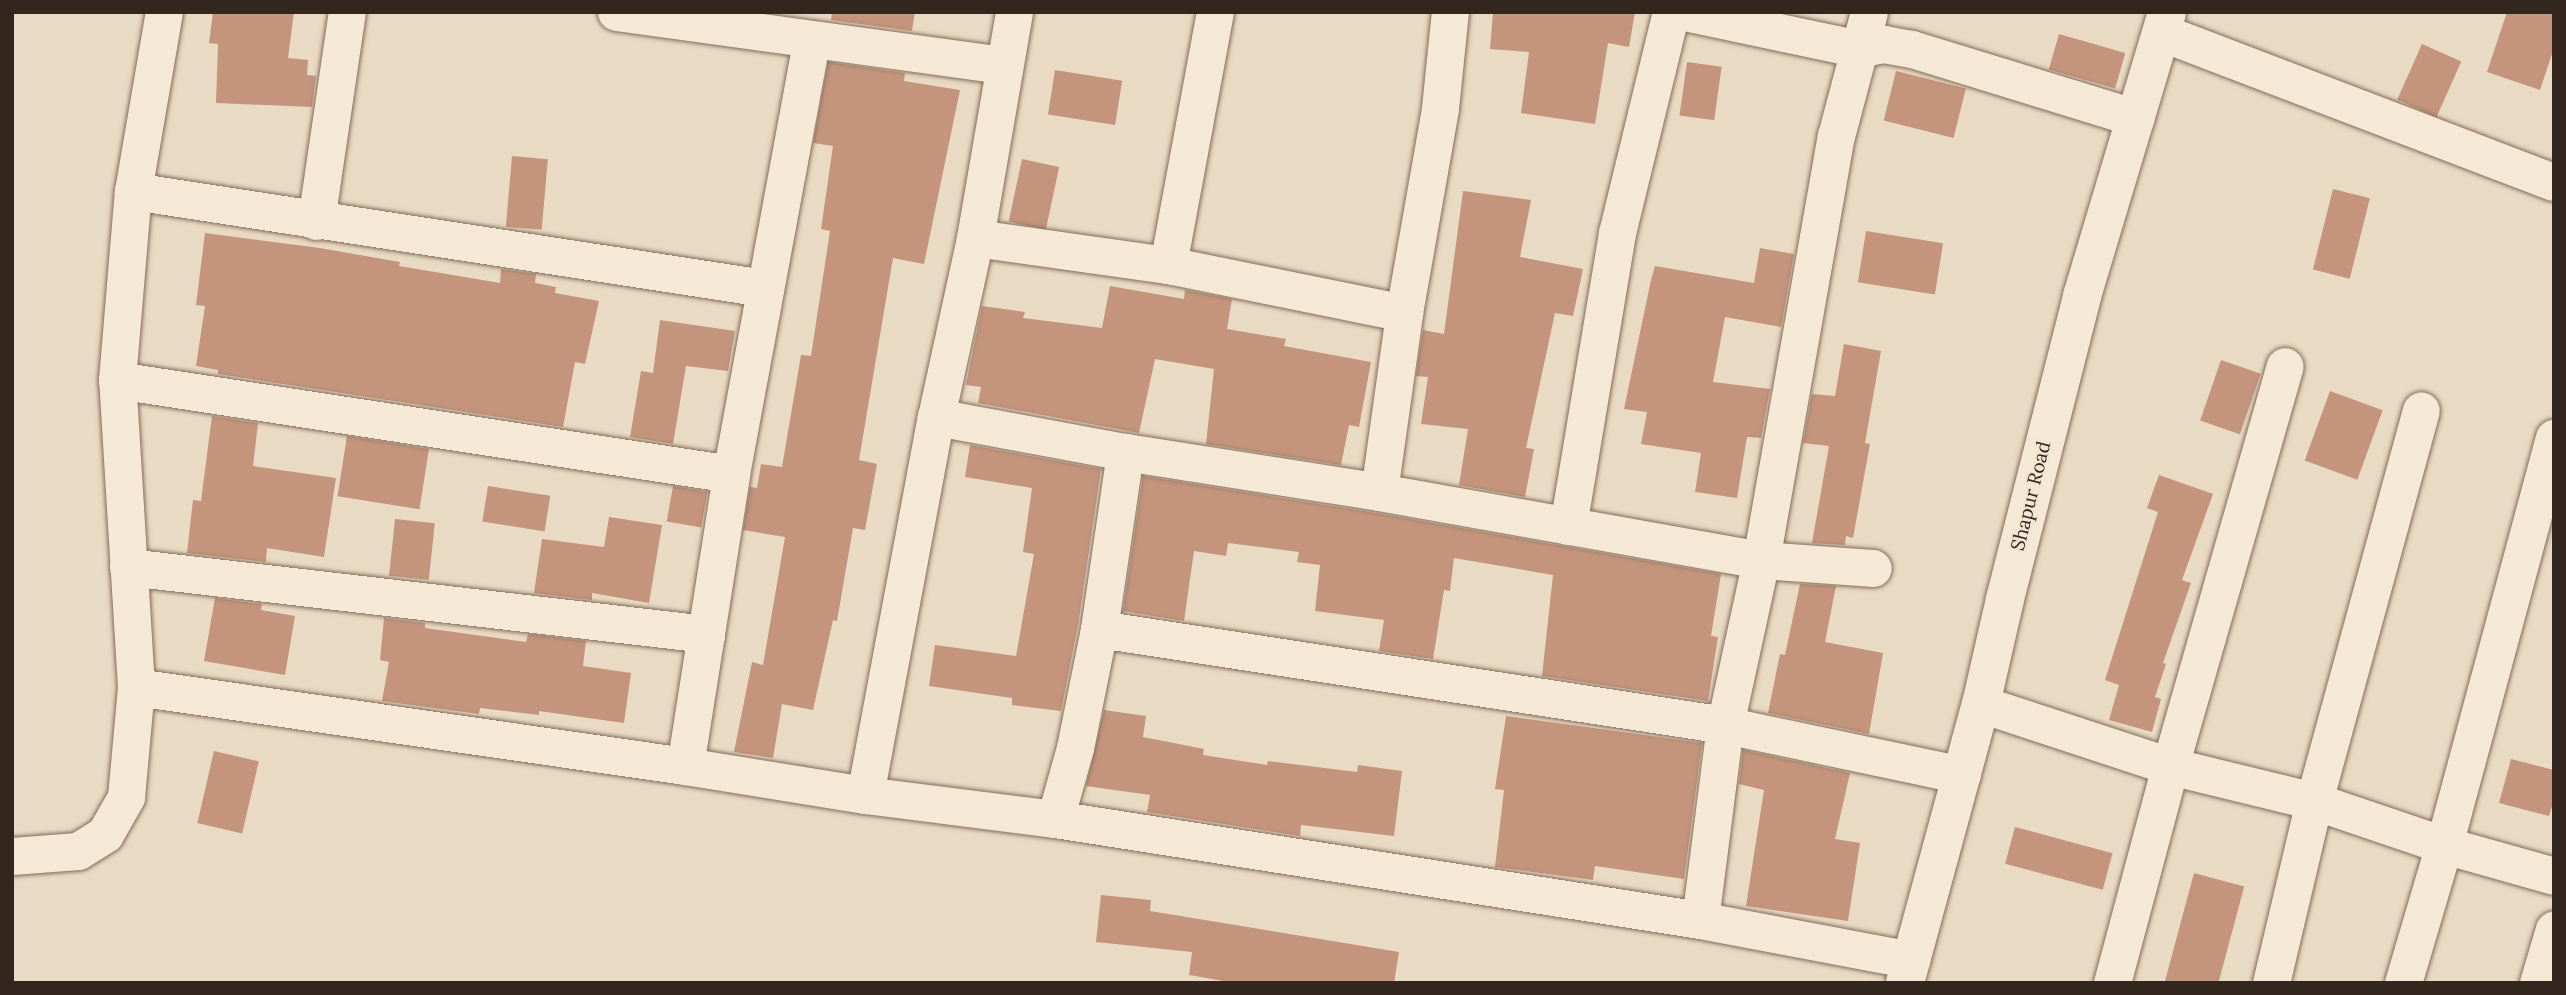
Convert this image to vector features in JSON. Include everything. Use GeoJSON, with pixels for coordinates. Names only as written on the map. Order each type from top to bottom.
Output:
{"type":"FeatureCollection","features":[{"type":"Feature","properties":{"kind":"street"},"geometry":{"type":"LineString","coordinates":[[12,856],[78,851],[105,834],[126,797],[136,687],[117,380],[134,191],[164,12]]}},
{"type":"Feature","properties":{"kind":"street"},"geometry":{"type":"LineString","coordinates":[[316,220],[347,12]]}},
{"type":"Feature","properties":{"kind":"street"},"geometry":{"type":"LineString","coordinates":[[616,12],[811,41],[1003,65]]}},
{"type":"Feature","properties":{"kind":"street"},"geometry":{"type":"LineString","coordinates":[[865,795],[936,417],[975,238],[1014,12]]}},
{"type":"Feature","properties":{"kind":"street"},"geometry":{"type":"LineString","coordinates":[[1168,265],[1215,12]]}},
{"type":"Feature","properties":{"kind":"street"},"geometry":{"type":"LineString","coordinates":[[1379,492],[1404,313],[1440,108],[1450,12]]}},
{"type":"Feature","properties":{"kind":"street"},"geometry":{"type":"LineString","coordinates":[[1568,526],[1617,233],[1671,12]]}},
{"type":"Feature","properties":{"kind":"street"},"geometry":{"type":"LineString","coordinates":[[1700,920],[1725,725],[1761,560],[1836,136],[1869,12]]}},
{"type":"Feature","properties":{"kind":"street"},"geometry":{"type":"LineString","coordinates":[[1705,14],[1859,48],[1883,44],[1912,49],[2136,118]]}},
{"type":"Feature","properties":{"kind":"street"},"geometry":{"type":"LineString","coordinates":[[2165,23],[2554,182]]}},
{"type":"Feature","properties":{"kind":"street","name":"Shapur Road"},"geometry":{"type":"LineString","coordinates":[[1908,971],[1981,704],[2082,296],[2165,23]]}},
{"type":"Feature","properties":{"kind":"street"},"geometry":{"type":"LineString","coordinates":[[685,766],[731,474],[811,41]]}},
{"type":"Feature","properties":{"kind":"street"},"geometry":{"type":"LineString","coordinates":[[134,191],[764,288]]}},
{"type":"Feature","properties":{"kind":"street"},"geometry":{"type":"LineString","coordinates":[[975,238],[1168,265],[1404,313]]}},
{"type":"Feature","properties":{"kind":"street"},"geometry":{"type":"LineString","coordinates":[[2112,983],[2170,766],[2285,366]]}},
{"type":"Feature","properties":{"kind":"street"},"geometry":{"type":"LineString","coordinates":[[117,380],[731,474]]}},
{"type":"Feature","properties":{"kind":"street"},"geometry":{"type":"LineString","coordinates":[[2271,983],[2314,801],[2421,410]]}},
{"type":"Feature","properties":{"kind":"street"},"geometry":{"type":"LineString","coordinates":[[936,417],[1125,452],[1379,492],[1761,560],[1873,568]]}},
{"type":"Feature","properties":{"kind":"street"},"geometry":{"type":"LineString","coordinates":[[2403,983],[2444,845],[2554,438]]}},
{"type":"Feature","properties":{"kind":"street"},"geometry":{"type":"LineString","coordinates":[[1055,819],[1076,748],[1099,629],[1125,452]]}},
{"type":"Feature","properties":{"kind":"street"},"geometry":{"type":"LineString","coordinates":[[128,567],[706,634]]}},
{"type":"Feature","properties":{"kind":"street"},"geometry":{"type":"LineString","coordinates":[[1099,629],[1725,725],[1962,775]]}},
{"type":"Feature","properties":{"kind":"street"},"geometry":{"type":"LineString","coordinates":[[136,687],[685,766],[865,795],[1055,819],[1700,920],[1908,971]]}},
{"type":"Feature","properties":{"kind":"street"},"geometry":{"type":"LineString","coordinates":[[1981,704],[2170,766],[2314,801],[2444,845],[2554,876]]}},
{"type":"Feature","properties":{"kind":"street"},"geometry":{"type":"LineString","coordinates":[[2538,983],[2554,929]]}},
{"type":"Feature","properties":{"kind":"building"},"geometry":{"type":"Polygon","coordinates":[[[213,12],[294,12],[288,58],[308,60],[307,75],[316,76],[312,107],[216,103],[218,44],[209,43],[213,12]]]}},
{"type":"Feature","properties":{"kind":"building"},"geometry":{"type":"Polygon","coordinates":[[[832,12],[915,12],[912,31],[831,20],[832,12]]]}},
{"type":"Feature","properties":{"kind":"building"},"geometry":{"type":"Polygon","coordinates":[[[1493,12],[1635,12],[1629,47],[1608,43],[1595,124],[1521,113],[1529,52],[1490,49],[1493,12]]]}},
{"type":"Feature","properties":{"kind":"building"},"geometry":{"type":"Polygon","coordinates":[[[2507,12],[2554,12],[2554,48],[2540,90],[2487,72],[2507,12]]]}},
{"type":"Feature","properties":{"kind":"building"},"geometry":{"type":"Polygon","coordinates":[[[2059,34],[2125,53],[2115,89],[2049,70],[2059,34]]]}},
{"type":"Feature","properties":{"kind":"building"},"geometry":{"type":"Polygon","coordinates":[[[2422,44],[2461,61],[2436,117],[2397,100],[2422,44]]]}},
{"type":"Feature","properties":{"kind":"building"},"geometry":{"type":"Polygon","coordinates":[[[828,62],[905,73],[904,81],[960,90],[924,264],[893,258],[859,460],[877,464],[865,530],[853,528],[837,621],[833,620],[813,710],[782,704],[773,758],[734,752],[752,662],[763,665],[785,537],[743,530],[750,487],[757,488],[761,464],[782,467],[801,355],[811,356],[830,231],[821,229],[833,146],[813,143],[828,62]]]}},
{"type":"Feature","properties":{"kind":"building"},"geometry":{"type":"Polygon","coordinates":[[[1687,62],[1722,67],[1714,120],[1679,115],[1687,62]]]}},
{"type":"Feature","properties":{"kind":"building"},"geometry":{"type":"Polygon","coordinates":[[[1055,70],[1122,81],[1115,125],[1048,114],[1055,70]]]}},
{"type":"Feature","properties":{"kind":"building"},"geometry":{"type":"Polygon","coordinates":[[[1896,71],[1966,88],[1954,138],[1884,120],[1896,71]]]}},
{"type":"Feature","properties":{"kind":"building"},"geometry":{"type":"Polygon","coordinates":[[[512,156],[548,159],[542,230],[506,227],[512,156]]]}},
{"type":"Feature","properties":{"kind":"building"},"geometry":{"type":"Polygon","coordinates":[[[1022,159],[1059,167],[1046,230],[1009,222],[1022,159]]]}},
{"type":"Feature","properties":{"kind":"building"},"geometry":{"type":"Polygon","coordinates":[[[2333,189],[2370,198],[2350,279],[2313,270],[2333,189]]]}},
{"type":"Feature","properties":{"kind":"building"},"geometry":{"type":"Polygon","coordinates":[[[1463,191],[1531,200],[1520,257],[1583,269],[1573,316],[1555,313],[1526,448],[1534,449],[1525,497],[1459,485],[1468,429],[1421,424],[1428,377],[1416,376],[1423,330],[1444,334],[1463,191]]]}},
{"type":"Feature","properties":{"kind":"building"},"geometry":{"type":"Polygon","coordinates":[[[1866,231],[1943,243],[1935,295],[1858,282],[1866,231]]]}},
{"type":"Feature","properties":{"kind":"building"},"geometry":{"type":"Polygon","coordinates":[[[205,233],[320,248],[400,262],[399,266],[500,283],[501,269],[536,274],[535,283],[556,287],[555,293],[599,301],[585,364],[575,362],[563,427],[218,374],[218,370],[196,366],[205,306],[196,305],[205,233]]]}},
{"type":"Feature","properties":{"kind":"building"},"geometry":{"type":"Polygon","coordinates":[[[1760,248],[1794,254],[1781,327],[1725,317],[1713,382],[1770,389],[1761,438],[1747,437],[1737,498],[1695,492],[1701,453],[1641,444],[1647,412],[1624,409],[1651,280],[1655,266],[1754,283],[1760,248]]]}},
{"type":"Feature","properties":{"kind":"building"},"geometry":{"type":"Polygon","coordinates":[[[1110,286],[1184,299],[1185,290],[1232,299],[1227,329],[1286,339],[1284,346],[1371,362],[1359,427],[1349,425],[1341,465],[1206,444],[1214,369],[1155,359],[1139,433],[978,403],[981,387],[966,385],[982,306],[1025,312],[1023,318],[1102,328],[1110,286]]]}},
{"type":"Feature","properties":{"kind":"building"},"geometry":{"type":"Polygon","coordinates":[[[660,320],[735,331],[728,371],[686,366],[673,444],[630,437],[641,371],[653,373],[660,320]]]}},
{"type":"Feature","properties":{"kind":"building"},"geometry":{"type":"Polygon","coordinates":[[[1844,344],[1881,351],[1865,443],[1870,444],[1853,538],[1846,536],[1845,545],[1812,543],[1829,446],[1803,443],[1812,394],[1835,396],[1844,344]]]}},
{"type":"Feature","properties":{"kind":"building"},"geometry":{"type":"Polygon","coordinates":[[[2221,360],[2261,374],[2240,434],[2200,421],[2221,360]]]}},
{"type":"Feature","properties":{"kind":"building"},"geometry":{"type":"Polygon","coordinates":[[[2330,391],[2383,410],[2357,480],[2305,461],[2330,391]]]}},
{"type":"Feature","properties":{"kind":"building"},"geometry":{"type":"Polygon","coordinates":[[[212,416],[258,423],[253,466],[336,478],[324,557],[267,548],[266,562],[187,553],[193,500],[201,501],[212,416]]]}},
{"type":"Feature","properties":{"kind":"building"},"geometry":{"type":"Polygon","coordinates":[[[347,436],[429,449],[419,509],[337,496],[347,436]]]}},
{"type":"Feature","properties":{"kind":"building"},"geometry":{"type":"Polygon","coordinates":[[[970,445],[1101,469],[1078,625],[1061,711],[1012,705],[1012,698],[929,686],[935,645],[1016,656],[1034,554],[1023,552],[1032,488],[965,477],[970,445]]]}},
{"type":"Feature","properties":{"kind":"building"},"geometry":{"type":"Polygon","coordinates":[[[2159,475],[2213,494],[2182,580],[2191,583],[2163,663],[2166,664],[2155,697],[2161,699],[2152,732],[2109,720],[2119,685],[2105,680],[2158,512],[2147,508],[2159,475]]]}},
{"type":"Feature","properties":{"kind":"building"},"geometry":{"type":"Polygon","coordinates":[[[1143,476],[1376,513],[1721,574],[1711,636],[1718,637],[1708,701],[1542,676],[1553,575],[1454,558],[1450,591],[1444,590],[1433,659],[1379,651],[1384,620],[1315,611],[1320,565],[1297,562],[1299,552],[1228,543],[1226,556],[1194,551],[1184,621],[1123,611],[1143,476]]]}},
{"type":"Feature","properties":{"kind":"building"},"geometry":{"type":"Polygon","coordinates":[[[488,486],[550,496],[545,531],[482,522],[488,486]]]}},
{"type":"Feature","properties":{"kind":"building"},"geometry":{"type":"Polygon","coordinates":[[[673,486],[707,492],[701,528],[667,521],[673,486]]]}},
{"type":"Feature","properties":{"kind":"building"},"geometry":{"type":"Polygon","coordinates":[[[609,517],[662,525],[649,603],[592,593],[592,600],[534,593],[542,539],[604,547],[609,517]]]}},
{"type":"Feature","properties":{"kind":"building"},"geometry":{"type":"Polygon","coordinates":[[[395,519],[435,523],[429,580],[389,576],[395,519]]]}},
{"type":"Feature","properties":{"kind":"building"},"geometry":{"type":"Polygon","coordinates":[[[1800,584],[1836,586],[1825,642],[1883,653],[1869,734],[1768,713],[1780,654],[1785,655],[1800,584]]]}},
{"type":"Feature","properties":{"kind":"building"},"geometry":{"type":"Polygon","coordinates":[[[215,598],[262,604],[261,610],[295,616],[285,675],[204,661],[215,598]]]}},
{"type":"Feature","properties":{"kind":"building"},"geometry":{"type":"Polygon","coordinates":[[[384,618],[425,623],[425,628],[526,642],[528,634],[586,641],[583,666],[631,673],[624,723],[539,711],[539,715],[480,708],[479,714],[382,701],[389,662],[380,660],[384,618]]]}},
{"type":"Feature","properties":{"kind":"building"},"geometry":{"type":"Polygon","coordinates":[[[1104,710],[1146,716],[1143,737],[1204,749],[1203,755],[1267,765],[1268,761],[1357,772],[1358,765],[1402,771],[1394,836],[1301,825],[1300,836],[1147,812],[1150,795],[1086,786],[1104,710]]]}},
{"type":"Feature","properties":{"kind":"building"},"geometry":{"type":"Polygon","coordinates":[[[1506,716],[1702,743],[1684,879],[1595,866],[1593,880],[1495,867],[1504,790],[1495,789],[1506,716]]]}},
{"type":"Feature","properties":{"kind":"building"},"geometry":{"type":"Polygon","coordinates":[[[1743,750],[1850,773],[1835,839],[1860,843],[1848,921],[1746,906],[1764,790],[1739,784],[1743,750]]]}},
{"type":"Feature","properties":{"kind":"building"},"geometry":{"type":"Polygon","coordinates":[[[214,751],[259,761],[242,833],[197,823],[214,751]]]}},
{"type":"Feature","properties":{"kind":"building"},"geometry":{"type":"Polygon","coordinates":[[[2511,759],[2554,770],[2554,800],[2549,816],[2499,803],[2511,759]]]}},
{"type":"Feature","properties":{"kind":"building"},"geometry":{"type":"Polygon","coordinates":[[[2015,827],[2113,853],[2103,890],[2005,864],[2015,827]]]}},
{"type":"Feature","properties":{"kind":"building"},"geometry":{"type":"Polygon","coordinates":[[[2194,873],[2244,886],[2218,983],[2165,983],[2194,873]]]}},
{"type":"Feature","properties":{"kind":"building"},"geometry":{"type":"Polygon","coordinates":[[[1101,895],[1151,900],[1150,911],[1399,952],[1394,983],[1235,983],[1189,975],[1192,952],[1096,942],[1101,895]]]}}]}
